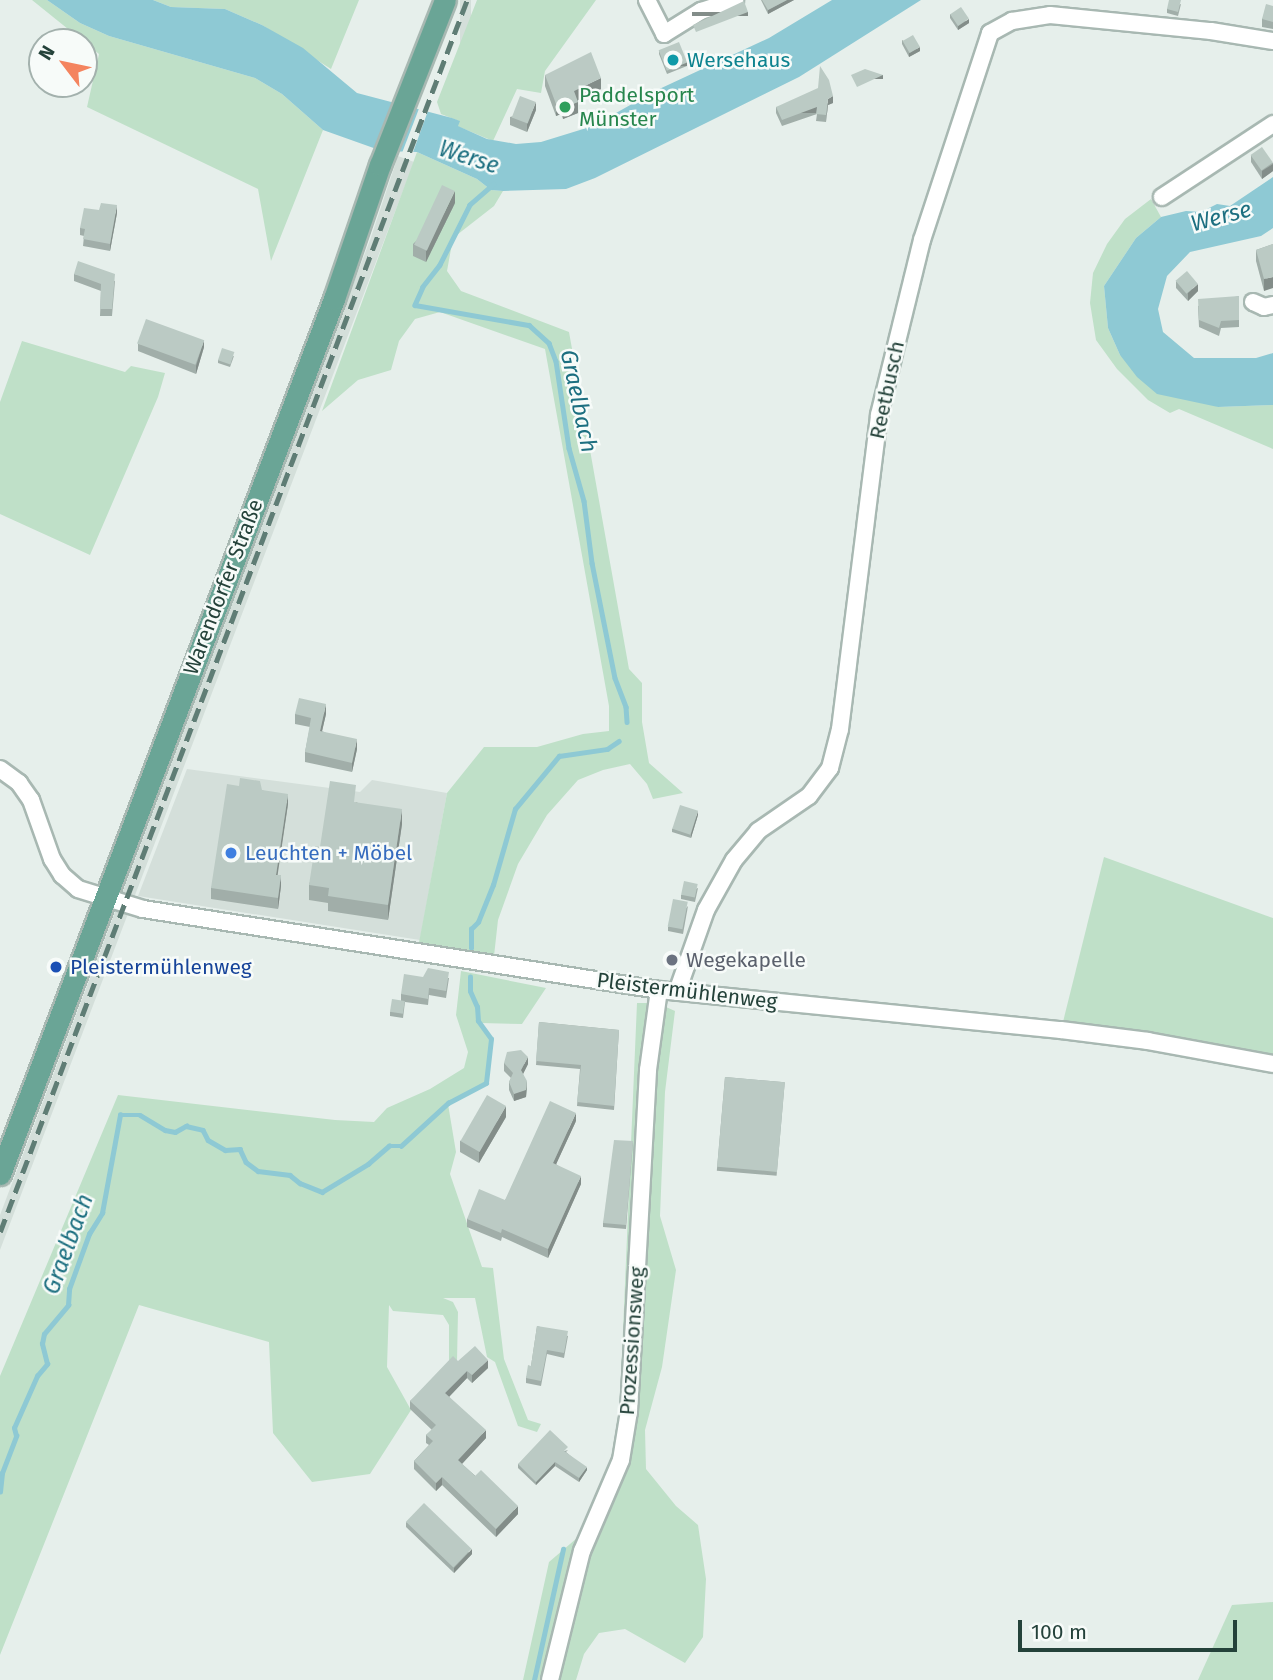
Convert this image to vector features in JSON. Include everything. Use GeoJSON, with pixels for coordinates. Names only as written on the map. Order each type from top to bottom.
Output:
{"type":"FeatureCollection","features":[{"type":"Feature","properties":{"kind":"main road","name":"Warendorfer Straße"},"geometry":{"type":"LineString","coordinates":[[0,1174],[334,299],[380,165],[445,0]]}},
{"type":"Feature","properties":{"kind":"street"},"geometry":{"type":"LineString","coordinates":[[647,0],[664,34],[701,11],[735,0]]}},
{"type":"Feature","properties":{"kind":"street","name":"Reetbusch"},"geometry":{"type":"LineString","coordinates":[[677,992],[706,910],[734,860],[758,831],[809,796],[830,768],[840,729],[879,415],[922,240],[990,33],[1012,20],[1050,15],[1211,31],[1273,41]]}},
{"type":"Feature","properties":{"kind":"street"},"geometry":{"type":"LineString","coordinates":[[1162,197],[1273,124]]}},
{"type":"Feature","properties":{"kind":"street"},"geometry":{"type":"LineString","coordinates":[[1253,302],[1264,307],[1273,305]]}},
{"type":"Feature","properties":{"kind":"street","name":"Pleistermühlenweg"},"geometry":{"type":"LineString","coordinates":[[0,769],[19,783],[31,800],[52,859],[62,875],[78,889],[143,909],[659,990],[1061,1030],[1148,1041],[1273,1064]]}},
{"type":"Feature","properties":{"kind":"street","name":"Prozessionsweg"},"geometry":{"type":"LineString","coordinates":[[550,1680],[582,1551],[621,1460],[629,1410],[646,1095],[659,990]]}},
{"type":"Feature","properties":{"kind":"shaded area"},"geometry":{"type":"Polygon","coordinates":[[[460,0],[471,0],[471,101],[460,101],[460,0]]]}},
{"type":"Feature","properties":{"kind":"shaded area"},"geometry":{"type":"Polygon","coordinates":[[[398,156],[414,162],[0,1250],[0,1215],[370,240],[398,156]]]}},
{"type":"Feature","properties":{"kind":"shaded area"},"geometry":{"type":"Polygon","coordinates":[[[187,769],[360,792],[372,780],[447,793],[420,940],[138,896],[187,769]]]}},
{"type":"Feature","properties":{"kind":"green space"},"geometry":{"type":"Polygon","coordinates":[[[32,0],[47,0],[91,28],[67,28],[32,0]]]}},
{"type":"Feature","properties":{"kind":"green space"},"geometry":{"type":"Polygon","coordinates":[[[153,0],[359,0],[331,69],[262,25],[225,9],[171,7],[153,0]]]}},
{"type":"Feature","properties":{"kind":"green space"},"geometry":{"type":"Polygon","coordinates":[[[477,0],[596,0],[545,71],[541,93],[517,89],[493,141],[457,126],[459,121],[441,114],[437,102],[477,0]]]}},
{"type":"Feature","properties":{"kind":"green space"},"geometry":{"type":"Polygon","coordinates":[[[98,31],[255,78],[282,94],[323,130],[271,261],[258,189],[87,107],[89,98],[98,98],[98,31]]]}},
{"type":"Feature","properties":{"kind":"green space"},"geometry":{"type":"Polygon","coordinates":[[[417,152],[477,179],[491,190],[503,191],[494,206],[453,238],[447,271],[461,291],[569,332],[629,669],[642,683],[642,722],[649,763],[683,793],[653,799],[647,784],[630,764],[603,770],[578,780],[547,815],[518,864],[498,920],[493,965],[417,953],[447,793],[484,747],[537,747],[583,734],[609,731],[609,706],[545,349],[440,312],[415,319],[399,341],[391,370],[358,380],[322,411],[417,152]]]}},
{"type":"Feature","properties":{"kind":"green space"},"geometry":{"type":"Polygon","coordinates":[[[1151,199],[1161,217],[1136,238],[1104,286],[1108,328],[1120,355],[1218,407],[1273,405],[1273,449],[1179,409],[1170,413],[1148,400],[1117,369],[1096,340],[1090,303],[1093,273],[1107,244],[1125,219],[1151,199]]]}},
{"type":"Feature","properties":{"kind":"green space"},"geometry":{"type":"Polygon","coordinates":[[[22,341],[125,372],[131,366],[165,373],[158,397],[90,555],[0,514],[0,402],[22,341]]]}},
{"type":"Feature","properties":{"kind":"green space"},"geometry":{"type":"Polygon","coordinates":[[[1104,857],[1273,918],[1273,1064],[1061,1030],[1104,857]]]}},
{"type":"Feature","properties":{"kind":"green space"},"geometry":{"type":"Polygon","coordinates":[[[461,971],[546,988],[522,1024],[481,1023],[491,1039],[486,1083],[448,1104],[456,1152],[450,1174],[482,1267],[493,1268],[504,1359],[528,1420],[541,1424],[537,1432],[518,1426],[495,1362],[487,1357],[475,1298],[443,1298],[453,1302],[458,1312],[457,1361],[449,1365],[449,1325],[443,1315],[393,1311],[389,1305],[387,1367],[411,1410],[370,1474],[312,1482],[273,1433],[269,1342],[139,1305],[0,1655],[0,1376],[118,1095],[335,1120],[374,1122],[387,1108],[430,1089],[464,1068],[468,1052],[456,1015],[461,971]]]}},
{"type":"Feature","properties":{"kind":"green space"},"geometry":{"type":"Polygon","coordinates":[[[637,1003],[657,1003],[675,1011],[665,1092],[660,1216],[676,1270],[662,1367],[645,1430],[646,1469],[676,1506],[698,1525],[706,1579],[703,1637],[685,1663],[625,1629],[599,1633],[584,1654],[576,1680],[523,1680],[549,1562],[577,1538],[618,1447],[637,1003]]]}},
{"type":"Feature","properties":{"kind":"green space"},"geometry":{"type":"Polygon","coordinates":[[[1273,1602],[1273,1680],[1198,1680],[1232,1605],[1273,1602]]]}},
{"type":"Feature","properties":{"kind":"water","name":"Werse"},"geometry":{"type":"Polygon","coordinates":[[[47,0],[153,0],[171,7],[225,9],[262,25],[303,48],[357,93],[452,118],[460,121],[458,126],[487,139],[516,144],[541,142],[593,126],[655,91],[769,38],[832,0],[921,0],[799,77],[595,178],[566,189],[503,191],[491,190],[477,179],[417,152],[382,151],[323,130],[282,94],[255,78],[109,36],[98,31],[98,28],[80,23],[47,0]]]}},
{"type":"Feature","properties":{"kind":"water","name":"Werse"},"geometry":{"type":"Polygon","coordinates":[[[1273,177],[1273,228],[1261,236],[1190,252],[1167,276],[1158,309],[1163,332],[1194,358],[1256,358],[1273,353],[1273,405],[1218,407],[1157,394],[1137,377],[1120,355],[1108,328],[1104,286],[1136,238],[1161,217],[1186,211],[1201,212],[1217,204],[1230,206],[1273,177]]]}},
{"type":"Feature","properties":{"kind":"pier"},"geometry":{"type":"Polygon","coordinates":[[[420,106],[429,108],[412,155],[402,153],[420,106]]]}},
{"type":"Feature","properties":{"kind":"building"},"geometry":{"type":"Polygon","coordinates":[[[762,0],[787,0],[768,10],[762,0]]]}},
{"type":"Feature","properties":{"kind":"building"},"geometry":{"type":"Polygon","coordinates":[[[1169,0],[1181,0],[1178,12],[1167,9],[1169,0]]]}},
{"type":"Feature","properties":{"kind":"building"},"geometry":{"type":"Polygon","coordinates":[[[744,1],[748,12],[696,32],[693,25],[744,1]]]}},
{"type":"Feature","properties":{"kind":"building"},"geometry":{"type":"Polygon","coordinates":[[[1266,4],[1273,6],[1273,22],[1262,19],[1266,4]]]}},
{"type":"Feature","properties":{"kind":"building"},"geometry":{"type":"Polygon","coordinates":[[[961,7],[969,19],[958,26],[950,14],[961,7]]]}},
{"type":"Feature","properties":{"kind":"building"},"geometry":{"type":"Polygon","coordinates":[[[913,35],[920,47],[910,53],[903,41],[913,35]]]}},
{"type":"Feature","properties":{"kind":"building","name":"Wersehaus"},"geometry":{"type":"Polygon","coordinates":[[[679,42],[687,62],[667,71],[659,50],[679,42]]]}},
{"type":"Feature","properties":{"kind":"building"},"geometry":{"type":"Polygon","coordinates":[[[591,52],[601,78],[574,91],[578,102],[563,108],[561,102],[556,104],[545,75],[591,52]]]}},
{"type":"Feature","properties":{"kind":"building"},"geometry":{"type":"Polygon","coordinates":[[[820,66],[829,80],[833,96],[828,99],[826,115],[816,114],[817,107],[782,120],[776,107],[818,88],[820,66]]]}},
{"type":"Feature","properties":{"kind":"building"},"geometry":{"type":"Polygon","coordinates":[[[865,69],[883,75],[857,87],[851,75],[865,69]]]}},
{"type":"Feature","properties":{"kind":"building"},"geometry":{"type":"Polygon","coordinates":[[[520,96],[536,102],[528,124],[512,117],[520,96]]]}},
{"type":"Feature","properties":{"kind":"building"},"geometry":{"type":"Polygon","coordinates":[[[1262,147],[1273,163],[1261,171],[1251,155],[1262,147]]]}},
{"type":"Feature","properties":{"kind":"building"},"geometry":{"type":"Polygon","coordinates":[[[442,185],[455,191],[427,251],[414,245],[442,185]]]}},
{"type":"Feature","properties":{"kind":"building"},"geometry":{"type":"Polygon","coordinates":[[[101,203],[117,205],[110,244],[83,239],[85,229],[80,228],[84,208],[99,210],[101,203]]]}},
{"type":"Feature","properties":{"kind":"building"},"geometry":{"type":"Polygon","coordinates":[[[1273,244],[1273,277],[1264,279],[1256,250],[1273,244]]]}},
{"type":"Feature","properties":{"kind":"building"},"geometry":{"type":"Polygon","coordinates":[[[78,261],[115,274],[112,309],[100,309],[101,284],[74,274],[78,261]]]}},
{"type":"Feature","properties":{"kind":"building"},"geometry":{"type":"Polygon","coordinates":[[[1187,271],[1198,284],[1186,294],[1176,281],[1187,271]]]}},
{"type":"Feature","properties":{"kind":"building"},"geometry":{"type":"Polygon","coordinates":[[[1239,296],[1239,320],[1221,321],[1219,328],[1199,320],[1198,299],[1239,296]]]}},
{"type":"Feature","properties":{"kind":"building"},"geometry":{"type":"Polygon","coordinates":[[[146,319],[204,340],[195,365],[137,343],[146,319]]]}},
{"type":"Feature","properties":{"kind":"building"},"geometry":{"type":"Polygon","coordinates":[[[222,348],[234,352],[230,364],[218,360],[222,348]]]}},
{"type":"Feature","properties":{"kind":"building"},"geometry":{"type":"Polygon","coordinates":[[[299,698],[326,704],[320,731],[357,739],[352,763],[305,752],[311,718],[295,714],[299,698]]]}},
{"type":"Feature","properties":{"kind":"building"},"geometry":{"type":"Polygon","coordinates":[[[240,778],[260,781],[262,790],[288,794],[276,875],[281,875],[278,898],[211,888],[227,784],[239,786],[240,778]]]}},
{"type":"Feature","properties":{"kind":"building"},"geometry":{"type":"Polygon","coordinates":[[[330,781],[356,785],[354,802],[402,809],[388,905],[328,896],[329,888],[309,885],[315,846],[320,847],[330,781]]]}},
{"type":"Feature","properties":{"kind":"building"},"geometry":{"type":"Polygon","coordinates":[[[680,805],[698,811],[690,835],[672,829],[680,805]]]}},
{"type":"Feature","properties":{"kind":"building"},"geometry":{"type":"Polygon","coordinates":[[[684,881],[698,884],[695,898],[681,895],[684,881]]]}},
{"type":"Feature","properties":{"kind":"building"},"geometry":{"type":"Polygon","coordinates":[[[673,899],[688,902],[682,929],[668,926],[673,899]]]}},
{"type":"Feature","properties":{"kind":"building"},"geometry":{"type":"Polygon","coordinates":[[[428,968],[449,972],[446,991],[429,988],[428,999],[401,994],[404,974],[423,977],[428,968]]]}},
{"type":"Feature","properties":{"kind":"building"},"geometry":{"type":"Polygon","coordinates":[[[392,999],[405,1001],[403,1014],[390,1012],[392,999]]]}},
{"type":"Feature","properties":{"kind":"building"},"geometry":{"type":"Polygon","coordinates":[[[539,1022],[619,1030],[614,1106],[577,1102],[581,1065],[536,1061],[539,1022]]]}},
{"type":"Feature","properties":{"kind":"building"},"geometry":{"type":"Polygon","coordinates":[[[521,1050],[528,1057],[521,1070],[527,1081],[526,1090],[514,1094],[509,1082],[513,1073],[504,1063],[507,1052],[521,1050]]]}},
{"type":"Feature","properties":{"kind":"building"},"geometry":{"type":"Polygon","coordinates":[[[725,1077],[785,1082],[777,1172],[717,1167],[725,1077]]]}},
{"type":"Feature","properties":{"kind":"building"},"geometry":{"type":"Polygon","coordinates":[[[487,1095],[506,1106],[480,1152],[460,1141],[487,1095]]]}},
{"type":"Feature","properties":{"kind":"building"},"geometry":{"type":"Polygon","coordinates":[[[550,1101],[576,1113],[553,1163],[581,1176],[548,1249],[502,1229],[501,1233],[467,1219],[479,1189],[505,1200],[550,1101]]]}},
{"type":"Feature","properties":{"kind":"building"},"geometry":{"type":"Polygon","coordinates":[[[614,1140],[633,1141],[626,1225],[603,1223],[614,1140]]]}},
{"type":"Feature","properties":{"kind":"building"},"geometry":{"type":"Polygon","coordinates":[[[537,1326],[568,1331],[564,1353],[547,1350],[541,1381],[526,1378],[528,1365],[531,1366],[537,1326]]]}},
{"type":"Feature","properties":{"kind":"building"},"geometry":{"type":"Polygon","coordinates":[[[475,1346],[488,1360],[472,1375],[467,1371],[445,1393],[486,1430],[458,1460],[475,1476],[481,1470],[518,1506],[496,1529],[442,1477],[436,1483],[414,1461],[433,1441],[426,1435],[436,1425],[410,1401],[453,1356],[458,1361],[475,1346]]]}},
{"type":"Feature","properties":{"kind":"building"},"geometry":{"type":"Polygon","coordinates":[[[550,1430],[568,1447],[564,1451],[587,1467],[579,1478],[555,1462],[536,1482],[518,1464],[550,1430]]]}},
{"type":"Feature","properties":{"kind":"building"},"geometry":{"type":"Polygon","coordinates":[[[424,1503],[471,1549],[453,1568],[406,1522],[424,1503]]]}},
{"type":"Feature","properties":{"kind":"waterway","name":"Graelbach"},"geometry":{"type":"LineString","coordinates":[[494,184],[470,205],[440,265],[423,287],[415,305],[529,325],[549,343],[556,361],[569,448],[584,501],[592,563],[615,678],[626,707],[627,722]]}},
{"type":"Feature","properties":{"kind":"waterway","name":"Graelbach"},"geometry":{"type":"LineString","coordinates":[[471,948],[471,929],[478,922],[493,885],[515,809],[559,756],[607,749],[619,741]]}},
{"type":"Feature","properties":{"kind":"waterway","name":"Graelbach"},"geometry":{"type":"LineString","coordinates":[[0,1492],[2,1473],[16,1436],[14,1428],[37,1376],[47,1364],[42,1344],[44,1334],[68,1305],[69,1289],[89,1234],[102,1213],[120,1115],[140,1115],[165,1130],[175,1132],[186,1126],[203,1130],[208,1140],[225,1150],[240,1149],[246,1162],[258,1171],[290,1175],[300,1183],[322,1192],[368,1164],[389,1146],[401,1146],[448,1103],[486,1083],[491,1039],[478,1021],[477,1007],[470,991],[470,977]]}},
{"type":"Feature","properties":{"kind":"waterway"},"geometry":{"type":"LineString","coordinates":[[534,1680],[563,1549]]}},
{"type":"Feature","properties":{"kind":"railway"},"geometry":{"type":"LineString","coordinates":[[0,1232],[467,0]]}},
{"type":"Feature","properties":{"kind":"place","name":"Wersehaus"},"geometry":{"type":"Point","coordinates":[673,60]}},
{"type":"Feature","properties":{"kind":"place","name":"Paddelsport Münster"},"geometry":{"type":"Point","coordinates":[565,107]}},
{"type":"Feature","properties":{"kind":"place","name":"Leuchten + Möbel"},"geometry":{"type":"Point","coordinates":[231,853]}},
{"type":"Feature","properties":{"kind":"place","name":"Wegekapelle"},"geometry":{"type":"Point","coordinates":[672,960]}},
{"type":"Feature","properties":{"kind":"place","name":"Pleistermühlenweg"},"geometry":{"type":"Point","coordinates":[56,967]}}]}
